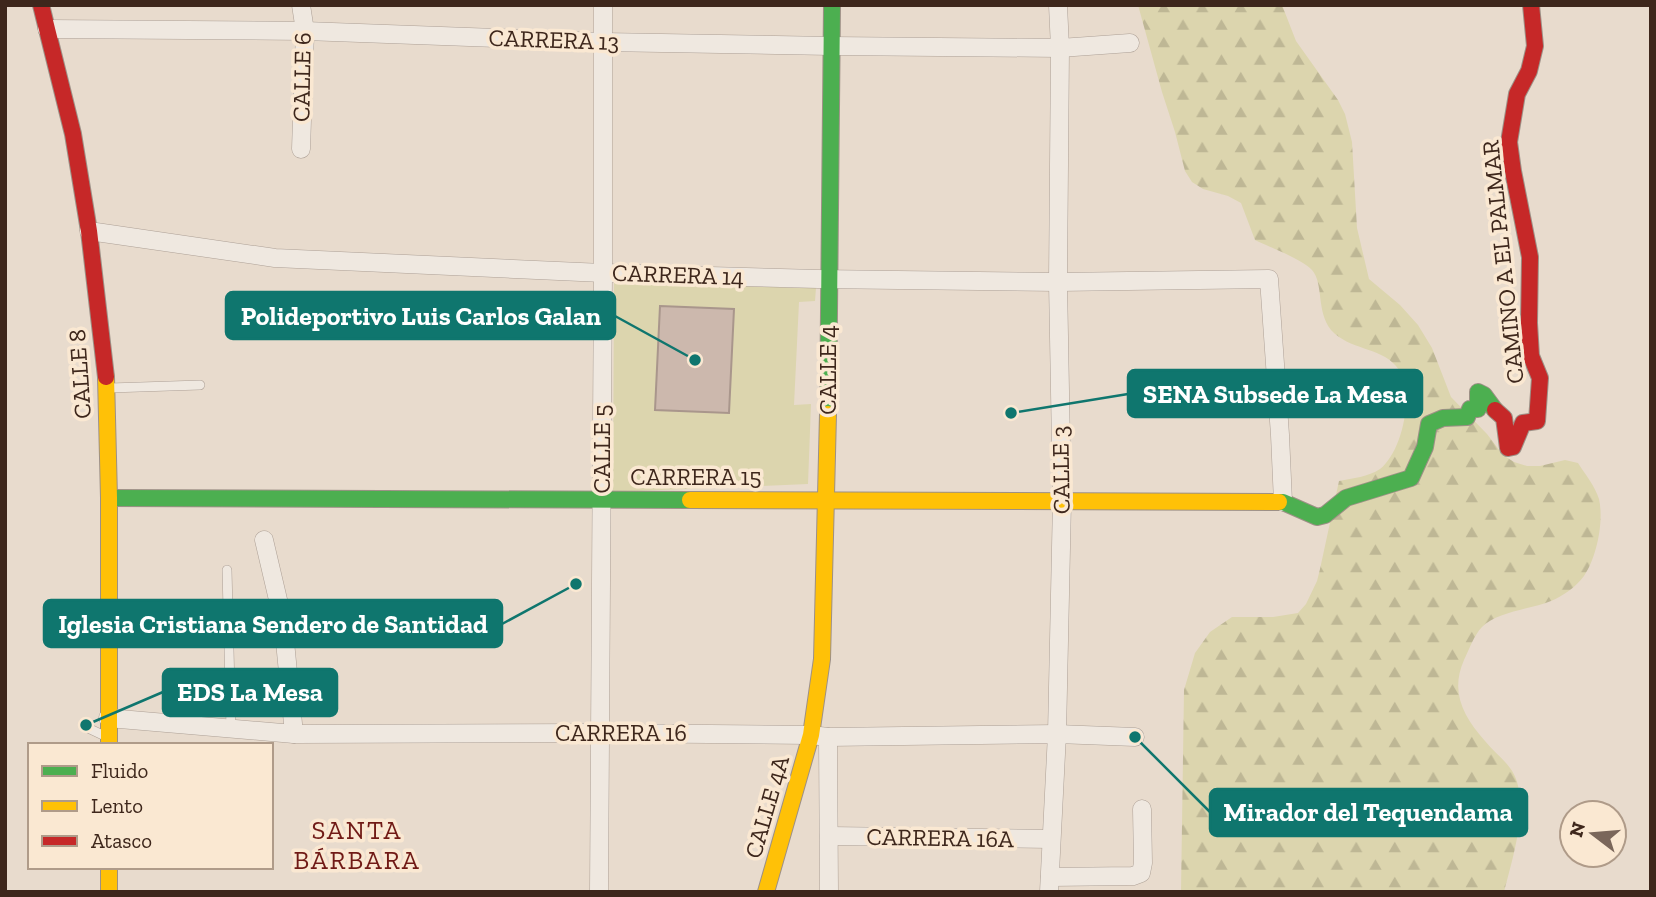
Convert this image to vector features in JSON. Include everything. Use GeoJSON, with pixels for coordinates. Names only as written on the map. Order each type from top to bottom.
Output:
{"type":"FeatureCollection","features":[{"type":"Feature","properties":{"kind":"street","name":"CALLE 8"},"geometry":{"type":"LineString","coordinates":[[41,5],[73,134],[89,231],[107,388],[108,741]]}},
{"type":"Feature","properties":{"kind":"street","name":"CALLE 6"},"geometry":{"type":"LineString","coordinates":[[301,5],[304,31],[301,149]]}},
{"type":"Feature","properties":{"kind":"street","name":"CALLE 5"},"geometry":{"type":"LineString","coordinates":[[599,892],[603,5]]}},
{"type":"Feature","properties":{"kind":"street","name":"CALLE 4"},"geometry":{"type":"LineString","coordinates":[[829,892],[829,836],[819,736],[827,500],[832,5]]}},
{"type":"Feature","properties":{"kind":"street","name":"CALLE 3"},"geometry":{"type":"LineString","coordinates":[[1049,884],[1057,734],[1062,501],[1058,282],[1058,5]]}},
{"type":"Feature","properties":{"kind":"street","name":"CAMINO A EL PALMAR"},"geometry":{"type":"LineString","coordinates":[[1283,502],[1317,516],[1325,515],[1346,498],[1411,478],[1431,421],[1456,416],[1467,417],[1470,409],[1477,410],[1479,407],[1478,392],[1484,395],[1504,418],[1507,448],[1513,447],[1523,423],[1537,421],[1540,378],[1531,356],[1530,257],[1508,142],[1517,94],[1529,71],[1535,46],[1531,5]]}},
{"type":"Feature","properties":{"kind":"street","name":"CARRERA 13"},"geometry":{"type":"LineString","coordinates":[[47,29],[304,31],[603,42],[831,46],[1060,48],[1129,43]]}},
{"type":"Feature","properties":{"kind":"street","name":"CARRERA 14"},"geometry":{"type":"LineString","coordinates":[[89,231],[275,258],[603,273],[1058,282],[1269,279],[1283,502]]}},
{"type":"Feature","properties":{"kind":"street","name":"CARRERA 15"},"geometry":{"type":"LineString","coordinates":[[108,498],[1283,502]]}},
{"type":"Feature","properties":{"kind":"street"},"geometry":{"type":"LineString","coordinates":[[264,540],[282,621],[294,734]]}},
{"type":"Feature","properties":{"kind":"street","name":"CARRERA 16"},"geometry":{"type":"LineString","coordinates":[[108,718],[294,734],[1057,734],[1135,737]]}},
{"type":"Feature","properties":{"kind":"street","name":"CALLE 4A"},"geometry":{"type":"LineString","coordinates":[[766,892],[819,736]]}},
{"type":"Feature","properties":{"kind":"street"},"geometry":{"type":"LineString","coordinates":[[1049,884],[1141,873],[1142,809]]}},
{"type":"Feature","properties":{"kind":"street","name":"CARRERA 16A"},"geometry":{"type":"LineString","coordinates":[[829,836],[1051,839]]}},
{"type":"Feature","properties":{"kind":"street"},"geometry":{"type":"LineString","coordinates":[[109,869],[109,892]]}},
{"type":"Feature","properties":{"kind":"lane"},"geometry":{"type":"LineString","coordinates":[[107,388],[200,385]]}},
{"type":"Feature","properties":{"kind":"lane"},"geometry":{"type":"LineString","coordinates":[[228,570],[231,729]]}},
{"type":"Feature","properties":{"kind":"lane"},"geometry":{"type":"LineString","coordinates":[[108,718],[89,726],[108,741]]}},
{"type":"Feature","properties":{"kind":"green space"},"geometry":{"type":"Polygon","coordinates":[[[1138,5],[1282,5],[1296,41],[1345,114],[1352,142],[1357,228],[1369,279],[1400,305],[1418,325],[1432,348],[1451,397],[1487,434],[1503,455],[1527,466],[1565,460],[1578,463],[1597,494],[1601,518],[1598,539],[1593,559],[1584,576],[1556,599],[1505,614],[1488,622],[1474,638],[1460,672],[1459,693],[1465,713],[1477,732],[1508,765],[1515,776],[1520,794],[1517,837],[1504,892],[1181,892],[1184,690],[1195,653],[1210,632],[1232,617],[1273,617],[1298,613],[1306,604],[1317,581],[1339,481],[1370,474],[1380,469],[1388,460],[1400,435],[1406,404],[1402,377],[1396,366],[1382,355],[1338,337],[1326,323],[1318,283],[1312,270],[1255,240],[1241,203],[1203,189],[1192,182],[1185,171],[1138,5]]]}},
{"type":"Feature","properties":{"kind":"green space"},"geometry":{"type":"Polygon","coordinates":[[[614,283],[816,288],[815,301],[799,302],[794,405],[811,404],[808,484],[613,492],[614,283]]]}},
{"type":"Feature","properties":{"kind":"building"},"geometry":{"type":"Polygon","coordinates":[[[660,306],[734,309],[729,413],[655,410],[660,306]]]}},
{"type":"Feature","properties":{"kind":"traffic: fast"},"geometry":{"type":"LineString","coordinates":[[828,414],[832,5]]}},
{"type":"Feature","properties":{"kind":"traffic: fast"},"geometry":{"type":"LineString","coordinates":[[1279,502],[1317,517],[1325,515],[1346,498],[1411,478],[1425,447],[1429,424],[1443,418],[1467,417],[1470,409],[1478,409],[1478,392],[1484,395],[1495,410]]}},
{"type":"Feature","properties":{"kind":"traffic: fast"},"geometry":{"type":"LineString","coordinates":[[109,498],[690,500]]}},
{"type":"Feature","properties":{"kind":"traffic: slow"},"geometry":{"type":"LineString","coordinates":[[106,377],[109,743]]}},
{"type":"Feature","properties":{"kind":"traffic: slow"},"geometry":{"type":"LineString","coordinates":[[766,892],[811,735],[822,659],[828,414]]}},
{"type":"Feature","properties":{"kind":"traffic: slow"},"geometry":{"type":"LineString","coordinates":[[690,500],[1279,502]]}},
{"type":"Feature","properties":{"kind":"traffic: slow"},"geometry":{"type":"LineString","coordinates":[[109,869],[109,892]]}},
{"type":"Feature","properties":{"kind":"traffic: jam"},"geometry":{"type":"LineString","coordinates":[[41,5],[73,134],[89,231],[106,377]]}},
{"type":"Feature","properties":{"kind":"traffic: jam"},"geometry":{"type":"LineString","coordinates":[[1495,410],[1504,418],[1508,448],[1513,447],[1523,423],[1537,421],[1540,378],[1531,356],[1530,257],[1509,142],[1517,94],[1529,71],[1535,46],[1531,5]]}},
{"type":"Feature","properties":{"kind":"place","name":"Polideportivo Luis Carlos Galan"},"geometry":{"type":"Point","coordinates":[695,360]}},
{"type":"Feature","properties":{"kind":"place","name":"SENA Subsede La Mesa"},"geometry":{"type":"Point","coordinates":[1011,413]}},
{"type":"Feature","properties":{"kind":"place","name":"Iglesia Cristiana Sendero de Santidad"},"geometry":{"type":"Point","coordinates":[576,584]}},
{"type":"Feature","properties":{"kind":"place","name":"EDS La Mesa"},"geometry":{"type":"Point","coordinates":[86,725]}},
{"type":"Feature","properties":{"kind":"place","name":"Mirador del Tequendama"},"geometry":{"type":"Point","coordinates":[1135,737]}},
{"type":"Feature","properties":{"kind":"district","name":"SANTA BÁRBARA"},"geometry":{"type":"Point","coordinates":[357,845]}}]}
